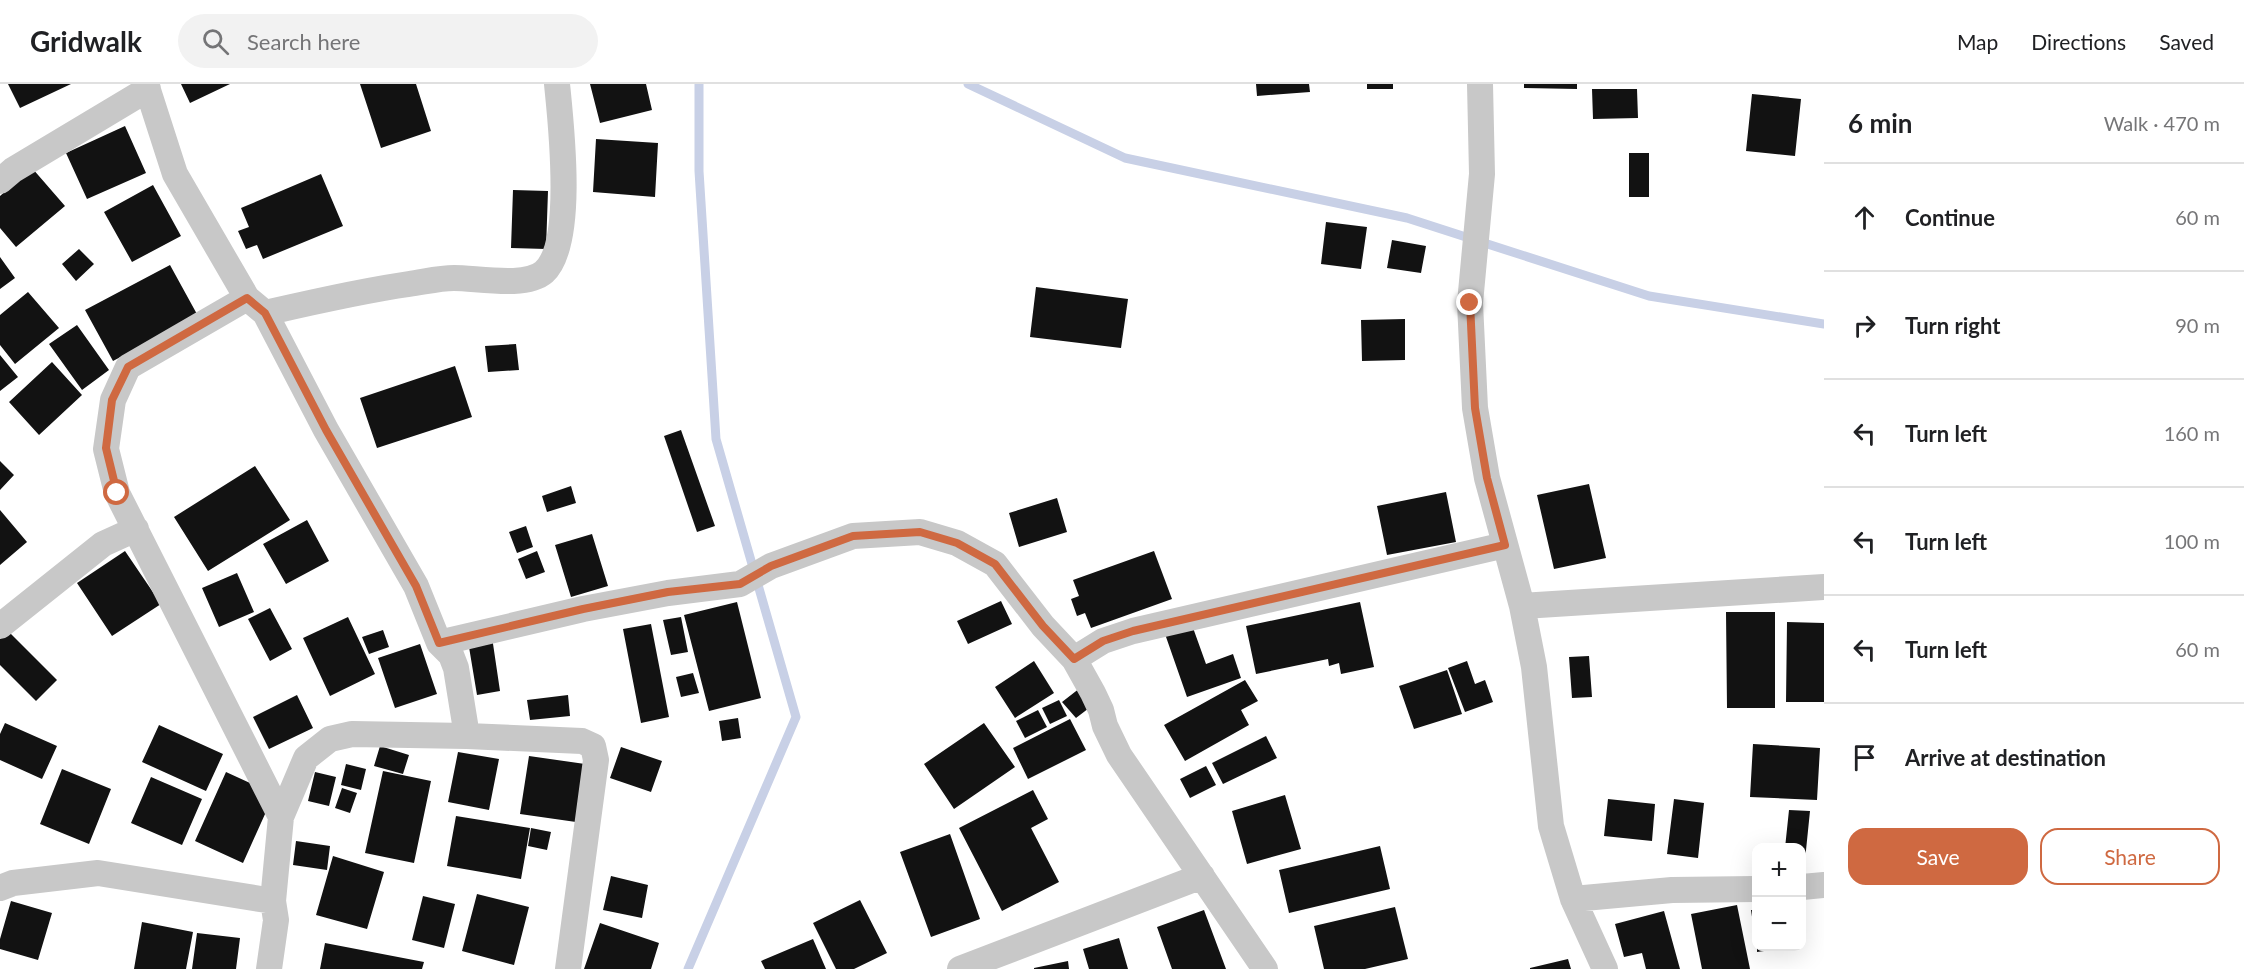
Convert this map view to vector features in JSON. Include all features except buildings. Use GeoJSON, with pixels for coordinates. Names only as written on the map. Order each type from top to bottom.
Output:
{"type":"FeatureCollection","features":[{"type":"Feature","properties":{"kind":"street"},"geometry":{"type":"LineString","coordinates":[[280,817],[117,493],[106,448],[112,400],[128,367],[256,306],[452,278],[522,281],[542,274],[552,262],[559,237],[564,198],[557,84]]}},
{"type":"Feature","properties":{"kind":"street"},"geometry":{"type":"LineString","coordinates":[[1480,84],[1482,174],[1470,303],[1475,408],[1487,478],[1522,606],[1534,667],[1551,826],[1573,899],[1605,969]]}},
{"type":"Feature","properties":{"kind":"street"},"geometry":{"type":"LineString","coordinates":[[0,181],[13,170],[147,87],[175,174],[256,306],[416,586],[439,643],[451,655],[456,668],[467,736]]}},
{"type":"Feature","properties":{"kind":"street"},"geometry":{"type":"LineString","coordinates":[[0,626],[103,544],[136,529]]}},
{"type":"Feature","properties":{"kind":"street"},"geometry":{"type":"LineString","coordinates":[[439,643],[668,592],[740,584],[771,566],[853,536],[920,532],[957,543],[995,564],[1043,626],[1074,659],[1093,693],[1105,726],[1119,754],[1265,969]]}},
{"type":"Feature","properties":{"kind":"street"},"geometry":{"type":"LineString","coordinates":[[1074,659],[1103,641],[1133,631],[1505,545]]}},
{"type":"Feature","properties":{"kind":"street"},"geometry":{"type":"LineString","coordinates":[[1522,606],[1824,587]]}},
{"type":"Feature","properties":{"kind":"street"},"geometry":{"type":"LineString","coordinates":[[269,969],[276,921],[273,901],[280,817],[306,758],[330,739],[352,734],[582,741],[593,746],[596,760],[568,969]]}},
{"type":"Feature","properties":{"kind":"street"},"geometry":{"type":"LineString","coordinates":[[0,888],[13,883],[98,873],[273,901]]}},
{"type":"Feature","properties":{"kind":"street"},"geometry":{"type":"LineString","coordinates":[[960,969],[1202,876]]}},
{"type":"Feature","properties":{"kind":"street"},"geometry":{"type":"LineString","coordinates":[[1806,887],[1824,885]]}},
{"type":"Feature","properties":{"kind":"street"},"geometry":{"type":"LineString","coordinates":[[1573,899],[1672,890],[1752,889]]}},
{"type":"Feature","properties":{"kind":"waterway"},"geometry":{"type":"LineString","coordinates":[[688,969],[796,717],[716,439],[699,171],[699,84]]}},
{"type":"Feature","properties":{"kind":"waterway"},"geometry":{"type":"LineString","coordinates":[[968,84],[1125,158],[1407,218],[1649,296],[1824,324]]}},
{"type":"Feature","properties":{"kind":"route"},"geometry":{"type":"LineString","coordinates":[[117,493],[106,448],[112,400],[128,367],[247,298],[265,313],[326,430],[416,586],[439,643],[583,609],[668,592],[740,584],[771,566],[853,536],[920,532],[957,543],[995,564],[1043,626],[1074,659],[1103,641],[1133,631],[1505,545],[1487,478],[1475,408],[1470,303]]}}]}
